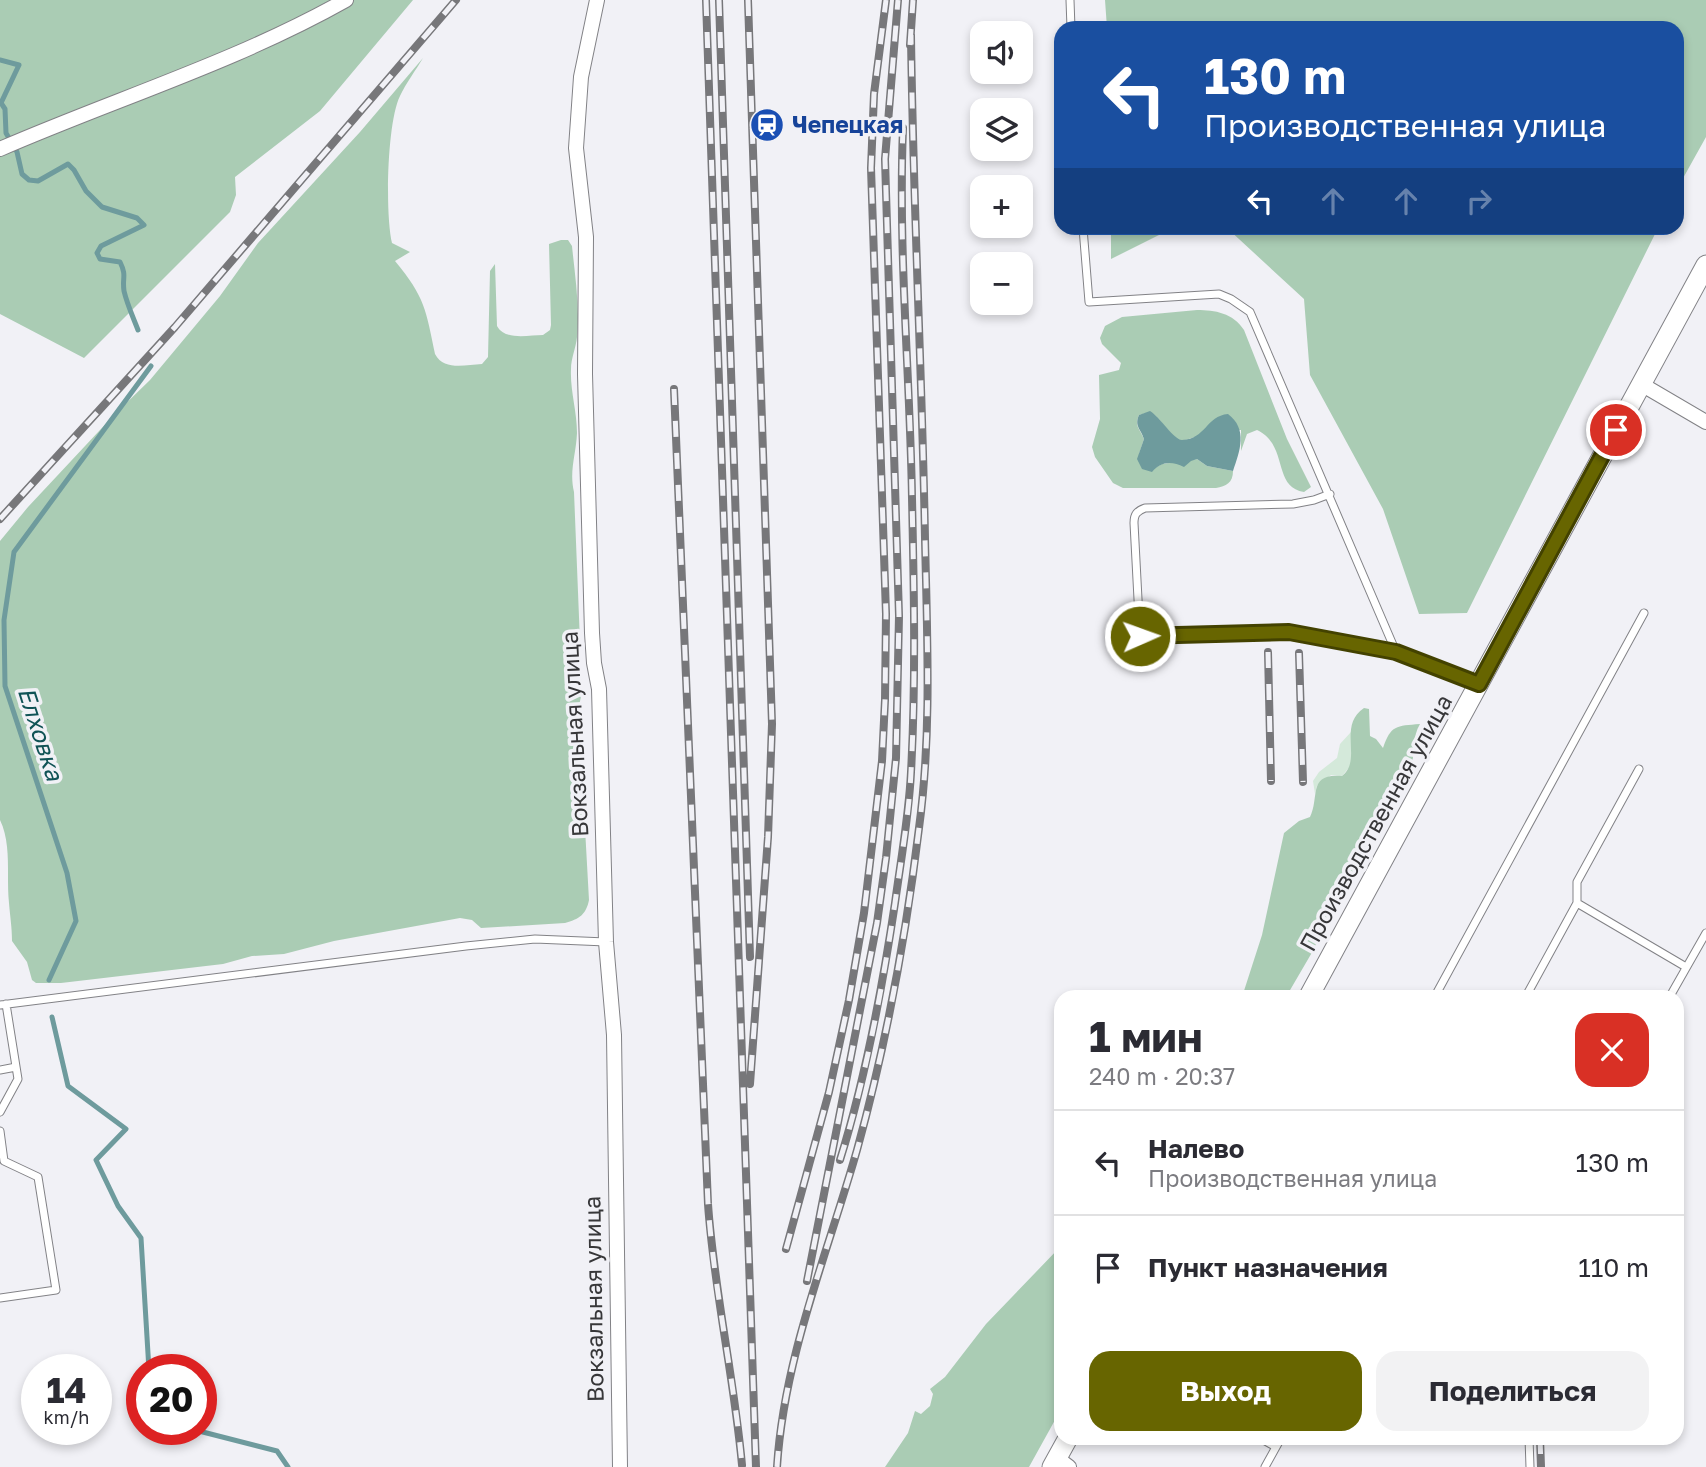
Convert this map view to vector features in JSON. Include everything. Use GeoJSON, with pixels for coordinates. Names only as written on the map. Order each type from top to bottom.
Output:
{"type":"FeatureCollection","features":[{"type":"Feature","properties":{"kind":"main road","name":"Производственная улица"},"geometry":{"type":"LineString","coordinates":[[1312,990],[1706,265]]}},
{"type":"Feature","properties":{"kind":"main road"},"geometry":{"type":"LineString","coordinates":[[1060,1464],[1066,1445]]}},
{"type":"Feature","properties":{"kind":"street"},"geometry":{"type":"LineString","coordinates":[[0,149],[239,55],[345,0]]}},
{"type":"Feature","properties":{"kind":"street","name":"Вокзальная улица"},"geometry":{"type":"LineString","coordinates":[[597,0],[582,76],[576,148],[586,237],[585,374],[589,524],[594,663],[599,689],[601,733],[606,942],[614,1035],[620,1467]]}},
{"type":"Feature","properties":{"kind":"street"},"geometry":{"type":"LineString","coordinates":[[1642,384],[1706,422]]}},
{"type":"Feature","properties":{"kind":"lane"},"geometry":{"type":"LineString","coordinates":[[1070,0],[1071,21]]}},
{"type":"Feature","properties":{"kind":"lane"},"geometry":{"type":"LineString","coordinates":[[1084,235],[1090,302],[1219,294],[1250,312],[1396,652]]}},
{"type":"Feature","properties":{"kind":"lane"},"geometry":{"type":"LineString","coordinates":[[1329,495],[1293,504],[1145,508],[1138,511],[1134,515],[1134,523],[1140,636],[1278,631],[1396,652],[1479,684]]}},
{"type":"Feature","properties":{"kind":"lane"},"geometry":{"type":"LineString","coordinates":[[1438,990],[1644,613]]}},
{"type":"Feature","properties":{"kind":"lane"},"geometry":{"type":"LineString","coordinates":[[1529,990],[1577,903],[1577,882],[1639,769]]}},
{"type":"Feature","properties":{"kind":"lane"},"geometry":{"type":"LineString","coordinates":[[1577,903],[1686,967]]}},
{"type":"Feature","properties":{"kind":"lane"},"geometry":{"type":"LineString","coordinates":[[1673,990],[1706,933]]}},
{"type":"Feature","properties":{"kind":"lane"},"geometry":{"type":"LineString","coordinates":[[0,1112],[18,1079],[3,1004],[466,946],[535,939],[606,942]]}},
{"type":"Feature","properties":{"kind":"lane"},"geometry":{"type":"LineString","coordinates":[[0,1070],[16,1067]]}},
{"type":"Feature","properties":{"kind":"lane"},"geometry":{"type":"LineString","coordinates":[[0,1131],[4,1161],[38,1177],[56,1290],[0,1298]]}},
{"type":"Feature","properties":{"kind":"lane"},"geometry":{"type":"LineString","coordinates":[[1265,1467],[1276,1447],[1272,1445]]}},
{"type":"Feature","properties":{"kind":"lane"},"geometry":{"type":"LineString","coordinates":[[1529,1445],[1530,1467]]}},
{"type":"Feature","properties":{"kind":"green space"},"geometry":{"type":"Polygon","coordinates":[[[0,0],[413,0],[320,111],[235,177],[236,195],[230,212],[84,358],[0,314],[0,0]]]}},
{"type":"Feature","properties":{"kind":"green space"},"geometry":{"type":"Polygon","coordinates":[[[1105,0],[1706,0],[1706,137],[1684,176],[1684,21],[1106,21],[1105,0]]]}},
{"type":"Feature","properties":{"kind":"green space"},"geometry":{"type":"Polygon","coordinates":[[[423,58],[402,91],[392,126],[388,211],[392,243],[410,252],[395,261],[423,304],[435,354],[439,359],[449,365],[462,366],[482,364],[488,357],[490,271],[495,264],[497,326],[501,331],[524,336],[543,335],[550,330],[549,244],[568,240],[572,246],[578,314],[571,369],[577,433],[572,477],[582,692],[575,724],[580,738],[589,900],[586,909],[578,918],[565,923],[481,928],[472,920],[460,918],[334,941],[284,954],[252,956],[223,964],[61,983],[36,983],[32,980],[27,962],[12,941],[7,850],[0,820],[0,541],[28,507],[150,380],[220,296],[258,243],[360,132],[423,58]]]}},
{"type":"Feature","properties":{"kind":"green space"},"geometry":{"type":"Polygon","coordinates":[[[1111,235],[1159,235],[1111,259],[1111,235]]]}},
{"type":"Feature","properties":{"kind":"green space"},"geometry":{"type":"Polygon","coordinates":[[[1235,235],[1655,235],[1467,613],[1419,614],[1383,509],[1310,375],[1304,299],[1235,235]]]}},
{"type":"Feature","properties":{"kind":"green space"},"geometry":{"type":"Polygon","coordinates":[[[1197,310],[1223,314],[1235,320],[1244,330],[1287,439],[1311,487],[1304,492],[1294,489],[1288,482],[1273,445],[1257,430],[1247,434],[1241,451],[1241,430],[1202,432],[1198,437],[1180,440],[1150,412],[1139,415],[1137,422],[1144,439],[1139,454],[1155,468],[1162,464],[1197,459],[1207,466],[1233,471],[1230,481],[1216,488],[1123,488],[1113,483],[1095,457],[1092,447],[1100,419],[1099,375],[1119,370],[1121,363],[1102,344],[1100,338],[1105,326],[1122,317],[1197,310]]]}},
{"type":"Feature","properties":{"kind":"green space"},"geometry":{"type":"Polygon","coordinates":[[[1364,708],[1369,709],[1370,736],[1383,748],[1396,728],[1420,724],[1415,735],[1410,771],[1355,873],[1332,903],[1314,949],[1290,990],[1244,990],[1262,935],[1284,833],[1299,821],[1310,817],[1319,782],[1331,776],[1342,776],[1348,769],[1352,724],[1356,715],[1364,708]]]}},
{"type":"Feature","properties":{"kind":"green space"},"geometry":{"type":"Polygon","coordinates":[[[1351,732],[1351,765],[1342,776],[1331,775],[1317,786],[1315,794],[1313,781],[1319,772],[1337,758],[1340,744],[1351,732]]]}},
{"type":"Feature","properties":{"kind":"green space"},"geometry":{"type":"Polygon","coordinates":[[[1054,1253],[1054,1422],[1029,1467],[885,1467],[908,1433],[915,1411],[921,1414],[930,1406],[933,1394],[930,1389],[945,1377],[986,1324],[1054,1253]]]}},
{"type":"Feature","properties":{"kind":"water"},"geometry":{"type":"Polygon","coordinates":[[[1150,411],[1182,440],[1196,436],[1215,419],[1228,414],[1238,426],[1241,441],[1233,471],[1207,466],[1197,459],[1184,467],[1167,463],[1152,472],[1142,469],[1137,459],[1144,439],[1138,419],[1139,415],[1150,411]]]}},
{"type":"Feature","properties":{"kind":"waterway","name":"Елховка"},"geometry":{"type":"LineString","coordinates":[[0,60],[19,65],[1,103],[5,109],[6,133],[17,152],[22,174],[29,180],[38,181],[68,164],[86,191],[102,207],[137,218],[144,225],[101,246],[97,253],[100,259],[120,262],[124,274],[125,296],[138,330]]}},
{"type":"Feature","properties":{"kind":"waterway","name":"Елховка"},"geometry":{"type":"LineString","coordinates":[[49,980],[76,921],[67,873],[5,686],[4,620],[14,552],[151,366]]}},
{"type":"Feature","properties":{"kind":"waterway","name":"Елховка"},"geometry":{"type":"LineString","coordinates":[[52,1017],[68,1086],[126,1129],[96,1160],[118,1206],[141,1238],[148,1354]]}},
{"type":"Feature","properties":{"kind":"waterway","name":"Елховка"},"geometry":{"type":"LineString","coordinates":[[217,1436],[277,1451],[288,1467]]}},
{"type":"Feature","properties":{"kind":"railway"},"geometry":{"type":"LineString","coordinates":[[0,519],[175,327],[456,0]]}},
{"type":"Feature","properties":{"kind":"railway"},"geometry":{"type":"LineString","coordinates":[[706,0],[756,1467]]}},
{"type":"Feature","properties":{"kind":"railway"},"geometry":{"type":"LineString","coordinates":[[719,0],[750,957]]}},
{"type":"Feature","properties":{"kind":"railway"},"geometry":{"type":"LineString","coordinates":[[748,0],[772,724],[768,837],[750,1084]]}},
{"type":"Feature","properties":{"kind":"railway"},"geometry":{"type":"LineString","coordinates":[[786,1249],[829,1092],[849,1000],[864,913],[882,761],[886,614],[871,168],[874,94],[886,0]]}},
{"type":"Feature","properties":{"kind":"railway"},"geometry":{"type":"LineString","coordinates":[[807,1281],[877,923],[896,758],[899,616],[885,159],[898,0]]}},
{"type":"Feature","properties":{"kind":"railway"},"geometry":{"type":"LineString","coordinates":[[910,45],[913,0]]}},
{"type":"Feature","properties":{"kind":"railway"},"geometry":{"type":"LineString","coordinates":[[777,1467],[781,1426],[797,1346],[857,1150],[886,1030],[908,909],[923,792],[927,647],[911,35]]}},
{"type":"Feature","properties":{"kind":"railway"},"geometry":{"type":"LineString","coordinates":[[840,1160],[858,1097],[879,1001],[911,772],[914,601],[902,221],[903,128]]}},
{"type":"Feature","properties":{"kind":"railway"},"geometry":{"type":"LineString","coordinates":[[674,389],[708,1204],[742,1465]]}},
{"type":"Feature","properties":{"kind":"railway"},"geometry":{"type":"LineString","coordinates":[[1268,652],[1271,781]]}},
{"type":"Feature","properties":{"kind":"railway"},"geometry":{"type":"LineString","coordinates":[[1299,653],[1303,782]]}},
{"type":"Feature","properties":{"kind":"railway"},"geometry":{"type":"LineString","coordinates":[[1540,1445],[1541,1467]]}},
{"type":"Feature","properties":{"kind":"place","name":"Чепецкая"},"geometry":{"type":"Point","coordinates":[767,125]}},
{"type":"Feature","properties":{"kind":"route"},"geometry":{"type":"LineString","coordinates":[[1140,636],[1289,632],[1396,652],[1479,684],[1616,430]]}}]}
